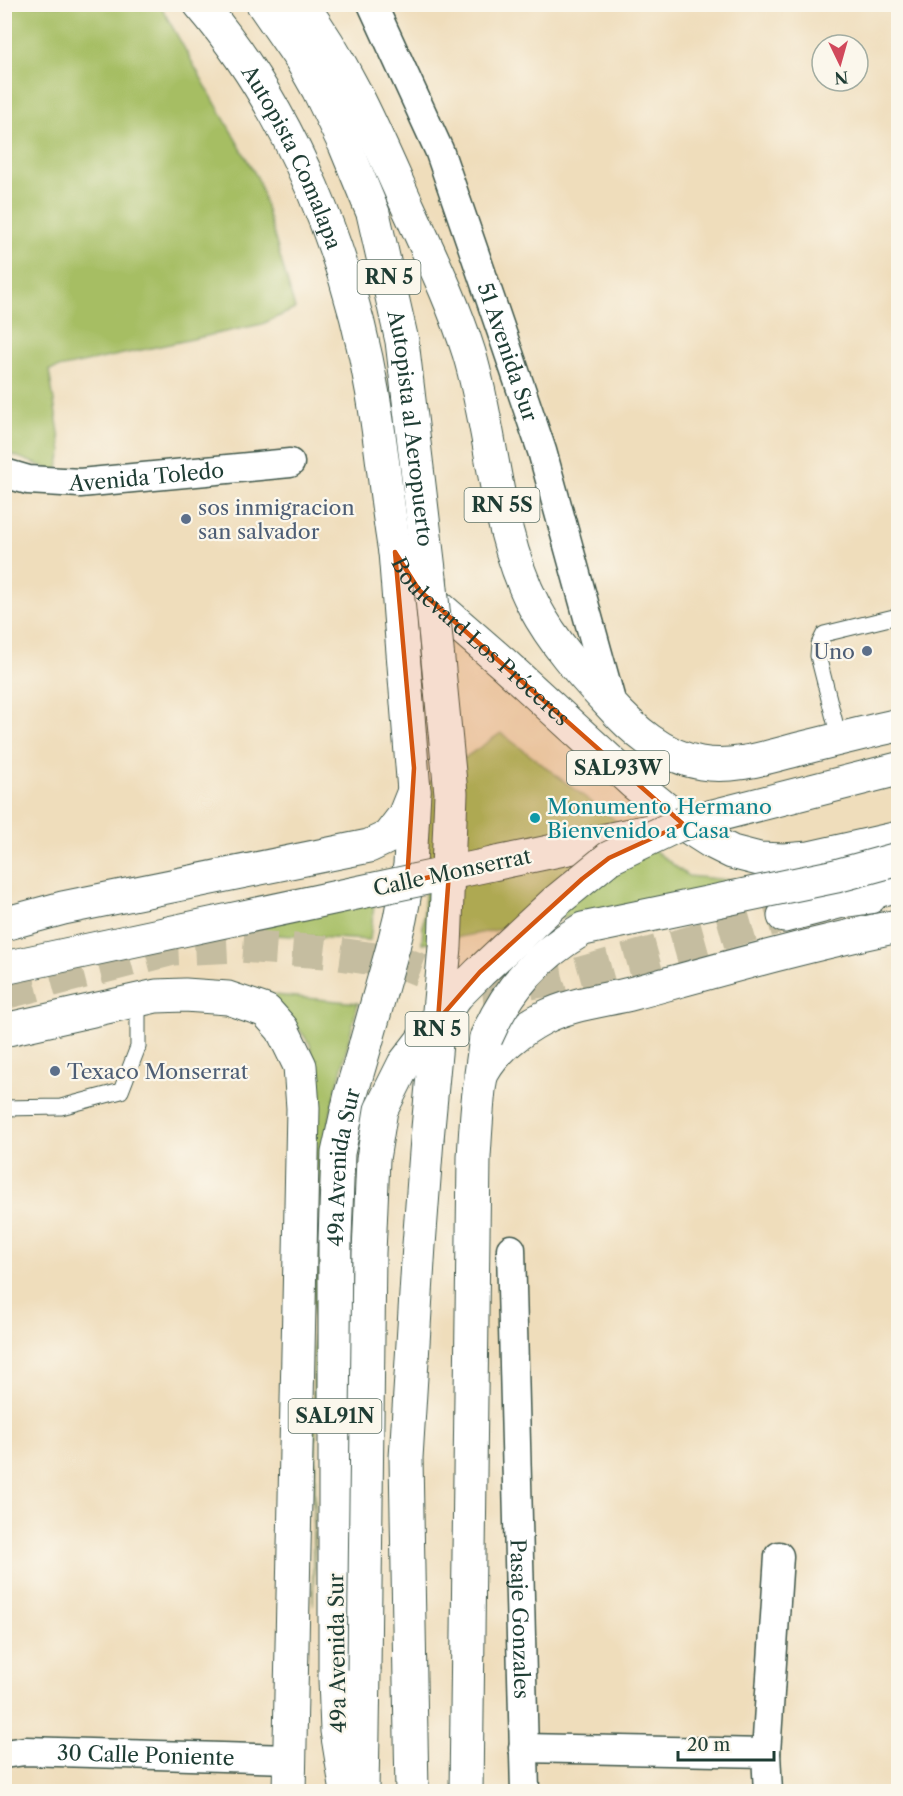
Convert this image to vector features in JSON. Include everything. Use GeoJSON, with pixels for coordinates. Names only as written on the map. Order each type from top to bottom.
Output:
{"type":"FeatureCollection","features":[{"type":"Feature","properties":{"kind":"main road","name":"Autopista Comalapa"},"geometry":{"type":"LineString","coordinates":[[200,4],[221,29],[244,63],[304,169],[336,250],[357,324]]}},
{"type":"Feature","properties":{"kind":"main road","name":"Autopista al Aeropuerto"},"geometry":{"type":"LineString","coordinates":[[263,4],[301,59],[345,145],[373,213],[402,341],[451,793],[447,919],[427,1140]]}},
{"type":"Feature","properties":{"kind":"main road","name":"Boulevard Los Próceres"},"geometry":{"type":"LineString","coordinates":[[301,4],[327,41],[374,129],[450,299],[469,355],[518,569],[534,606],[553,637],[582,674],[639,733],[665,752],[700,763],[732,764],[898,725]]}},
{"type":"Feature","properties":{"kind":"main road","name":"Boulevard Los Próceres"},"geometry":{"type":"LineString","coordinates":[[357,324],[373,393],[395,552],[406,575],[418,590],[504,664],[635,784],[688,827],[732,852],[759,859],[809,858],[898,838]]}},
{"type":"Feature","properties":{"kind":"main road","name":"49a Avenida Sur"},"geometry":{"type":"LineString","coordinates":[[348,1791],[336,1731],[334,1679],[335,1239],[338,1153],[351,1094],[400,919],[410,865],[414,791],[395,552]]}},
{"type":"Feature","properties":{"kind":"main road","name":"Calle Monserrat"},"geometry":{"type":"LineString","coordinates":[[4,968],[678,825],[898,769]]}},
{"type":"Feature","properties":{"kind":"main road"},"geometry":{"type":"LineString","coordinates":[[4,924],[63,908],[369,846],[388,837],[404,816],[414,791]]}},
{"type":"Feature","properties":{"kind":"main road"},"geometry":{"type":"LineString","coordinates":[[362,1791],[369,1253],[374,1159],[381,1110],[405,1064],[457,995],[480,972],[554,903],[609,858],[678,825]]}},
{"type":"Feature","properties":{"kind":"main road"},"geometry":{"type":"LineString","coordinates":[[466,1791],[474,1157],[486,1038],[496,1016],[509,995],[532,967],[558,944],[584,929],[836,876],[898,859]]}},
{"type":"Feature","properties":{"kind":"main road"},"geometry":{"type":"LineString","coordinates":[[784,916],[898,885]]}},
{"type":"Feature","properties":{"kind":"main road"},"geometry":{"type":"LineString","coordinates":[[842,901],[898,892]]}},
{"type":"Feature","properties":{"kind":"main road"},"geometry":{"type":"LineString","coordinates":[[481,1074],[497,1053],[518,1033],[568,1006],[616,998],[898,926]]}},
{"type":"Feature","properties":{"kind":"main road","name":"49a Avenida Sur"},"geometry":{"type":"LineString","coordinates":[[4,1030],[156,996],[185,994],[228,998],[266,1011],[282,1029],[300,1066],[303,1108],[289,1791]]}},
{"type":"Feature","properties":{"kind":"main road","name":"SAL91N"},"geometry":{"type":"LineString","coordinates":[[412,1791],[406,1458],[427,1140]]}},
{"type":"Feature","properties":{"kind":"street","name":"51 Avenida Sur"},"geometry":{"type":"LineString","coordinates":[[372,4],[439,150],[495,311],[542,451],[613,708]]}},
{"type":"Feature","properties":{"kind":"street","name":"Avenida Toledo"},"geometry":{"type":"LineString","coordinates":[[4,473],[28,480],[80,483],[290,463]]}},
{"type":"Feature","properties":{"kind":"street","name":"Pasaje Gonzales"},"geometry":{"type":"LineString","coordinates":[[511,1249],[525,1791]]}},
{"type":"Feature","properties":{"kind":"street"},"geometry":{"type":"LineString","coordinates":[[768,1791],[766,1753],[779,1556]]}},
{"type":"Feature","properties":{"kind":"street"},"geometry":{"type":"LineString","coordinates":[[523,1748],[766,1753]]}},
{"type":"Feature","properties":{"kind":"street","name":"30 Calle Poniente"},"geometry":{"type":"LineString","coordinates":[[4,1754],[25,1751],[289,1759]]}},
{"type":"Feature","properties":{"kind":"lane"},"geometry":{"type":"LineString","coordinates":[[839,738],[819,656],[819,644],[824,634],[898,616]]}},
{"type":"Feature","properties":{"kind":"lane"},"geometry":{"type":"LineString","coordinates":[[4,1108],[61,1107],[121,1091],[138,1047],[138,1000]]}},
{"type":"Feature","properties":{"kind":"highlighted area"},"geometry":{"type":"Polygon","coordinates":[[[395,552],[419,590],[683,824],[609,858],[582,879],[480,972],[438,1020],[449,873],[407,882],[414,768],[395,552]]]}},
{"type":"Feature","properties":{"kind":"green space"},"geometry":{"type":"Polygon","coordinates":[[[4,5],[160,5],[258,179],[295,309],[262,324],[49,370],[62,452],[57,472],[5,452],[4,5]]]}},
{"type":"Feature","properties":{"kind":"green space"},"geometry":{"type":"Polygon","coordinates":[[[501,733],[688,876],[758,883],[422,944],[427,861],[425,785],[501,733]]]}},
{"type":"Feature","properties":{"kind":"green space"},"geometry":{"type":"Polygon","coordinates":[[[375,897],[370,940],[218,932],[375,897]]]}},
{"type":"Feature","properties":{"kind":"green space"},"geometry":{"type":"Polygon","coordinates":[[[264,994],[358,1003],[331,1112],[321,1181],[313,1605],[314,1064],[310,1044],[296,1025],[264,994]]]}},
{"type":"Feature","properties":{"kind":"tunnel"},"geometry":{"type":"LineString","coordinates":[[4,993],[173,949],[240,946],[325,952],[403,963],[472,990],[499,988],[563,978],[784,916]]}},
{"type":"Feature","properties":{"kind":"place","name":"sos inmigracion san salvador"},"geometry":{"type":"Point","coordinates":[186,519]}},
{"type":"Feature","properties":{"kind":"place","name":"Uno"},"geometry":{"type":"Point","coordinates":[867,651]}},
{"type":"Feature","properties":{"kind":"place","name":"Monumento Hermano Bienvenido a Casa"},"geometry":{"type":"Point","coordinates":[535,818]}},
{"type":"Feature","properties":{"kind":"place","name":"Texaco Monserrat"},"geometry":{"type":"Point","coordinates":[55,1071]}}]}
